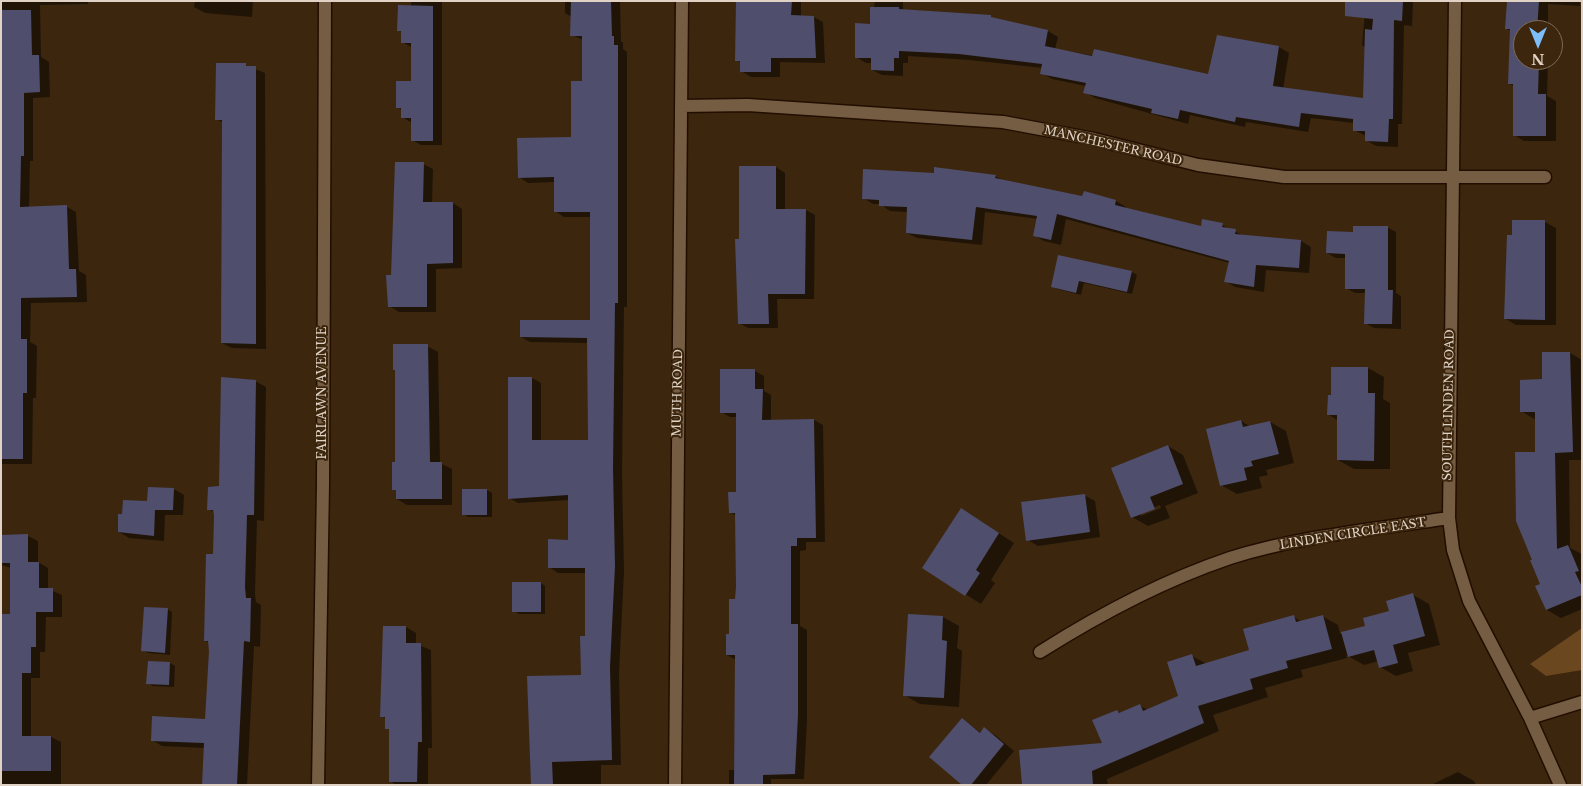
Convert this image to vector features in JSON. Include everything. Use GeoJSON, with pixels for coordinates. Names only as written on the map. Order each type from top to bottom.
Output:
{"type":"FeatureCollection","features":[{"type":"Feature","properties":{"kind":"street","name":"FAIRLAWN AVENUE"},"geometry":{"type":"LineString","coordinates":[[318,785],[323,484],[325,1]]}},
{"type":"Feature","properties":{"kind":"street","name":"MUTH ROAD"},"geometry":{"type":"LineString","coordinates":[[674,785],[682,1]]}},
{"type":"Feature","properties":{"kind":"street","name":"SOUTH LINDEN ROAD"},"geometry":{"type":"LineString","coordinates":[[1455,1],[1449,518],[1453,550],[1469,601],[1530,718],[1560,785]]}},
{"type":"Feature","properties":{"kind":"street","name":"MANCHESTER ROAD"},"geometry":{"type":"LineString","coordinates":[[681,106],[748,105],[1003,122],[1094,140],[1198,165],[1284,177],[1545,177]]}},
{"type":"Feature","properties":{"kind":"street","name":"LINDEN CIRCLE EAST"},"geometry":{"type":"LineString","coordinates":[[1040,652],[1096,617],[1156,587],[1231,558],[1314,538],[1449,518]]}},
{"type":"Feature","properties":{"kind":"street"},"geometry":{"type":"LineString","coordinates":[[1530,718],[1582,702]]}},
{"type":"Feature","properties":{"kind":"shaded area"},"geometry":{"type":"Polygon","coordinates":[[[1582,628],[1582,670],[1546,676],[1530,664],[1582,628]]]}},
{"type":"Feature","properties":{"kind":"building"},"geometry":{"type":"Polygon","coordinates":[[[571,1],[611,1],[612,36],[614,36],[614,45],[618,45],[618,303],[615,303],[613,468],[615,566],[610,667],[612,760],[552,762],[553,785],[531,785],[527,676],[581,675],[580,636],[585,636],[585,568],[548,568],[548,539],[568,540],[568,495],[508,499],[508,377],[532,377],[532,440],[588,440],[587,338],[520,337],[520,320],[590,320],[590,212],[554,212],[554,177],[518,178],[517,138],[571,137],[571,81],[582,81],[582,36],[570,36],[571,1]]]}},
{"type":"Feature","properties":{"kind":"building"},"geometry":{"type":"Polygon","coordinates":[[[736,1],[792,1],[791,15],[814,16],[816,58],[771,58],[771,72],[740,72],[740,61],[735,61],[736,1]]]}},
{"type":"Feature","properties":{"kind":"building"},"geometry":{"type":"Polygon","coordinates":[[[1345,1],[1403,1],[1402,21],[1394,20],[1393,119],[1389,119],[1388,142],[1365,141],[1365,131],[1353,131],[1353,119],[1301,113],[1299,127],[1236,117],[1235,122],[1180,110],[1178,119],[1151,113],[1152,109],[1083,93],[1086,83],[1040,74],[1042,64],[959,54],[899,51],[899,58],[894,58],[894,71],[871,70],[871,58],[855,58],[855,23],[870,24],[870,7],[899,7],[899,9],[991,15],[991,17],[1048,30],[1045,46],[1092,56],[1094,49],[1208,74],[1217,35],[1279,46],[1273,86],[1363,98],[1365,29],[1372,30],[1373,19],[1345,16],[1345,1]]]}},
{"type":"Feature","properties":{"kind":"building"},"geometry":{"type":"Polygon","coordinates":[[[1507,1],[1539,1],[1538,20],[1513,20],[1513,70],[1539,70],[1538,94],[1546,94],[1546,136],[1513,136],[1513,84],[1508,84],[1510,29],[1505,29],[1507,1]]]}},
{"type":"Feature","properties":{"kind":"building"},"geometry":{"type":"Polygon","coordinates":[[[398,5],[433,6],[433,141],[411,141],[411,118],[401,118],[401,108],[396,108],[396,81],[411,81],[411,43],[401,43],[401,31],[397,31],[398,5]]]}},
{"type":"Feature","properties":{"kind":"building"},"geometry":{"type":"Polygon","coordinates":[[[1,10],[31,10],[32,55],[39,55],[40,92],[24,93],[24,156],[21,156],[20,207],[67,205],[69,269],[76,269],[77,297],[21,298],[21,339],[27,339],[27,393],[23,393],[23,459],[1,459],[1,10]]]}},
{"type":"Feature","properties":{"kind":"building"},"geometry":{"type":"Polygon","coordinates":[[[216,63],[246,63],[246,66],[256,66],[256,344],[221,343],[222,120],[215,120],[216,63]]]}},
{"type":"Feature","properties":{"kind":"building"},"geometry":{"type":"Polygon","coordinates":[[[395,162],[424,162],[423,202],[453,202],[453,263],[427,264],[427,307],[388,307],[386,275],[391,275],[395,162]]]}},
{"type":"Feature","properties":{"kind":"building"},"geometry":{"type":"Polygon","coordinates":[[[739,166],[776,166],[776,209],[806,209],[805,294],[768,294],[769,324],[738,324],[735,239],[739,239],[739,166]]]}},
{"type":"Feature","properties":{"kind":"building"},"geometry":{"type":"Polygon","coordinates":[[[934,167],[996,175],[995,178],[1082,196],[1084,191],[1116,200],[1115,205],[1201,226],[1202,219],[1223,223],[1222,227],[1236,229],[1235,234],[1301,240],[1299,268],[1256,265],[1254,287],[1224,282],[1229,261],[1057,214],[1051,240],[1033,236],[1037,216],[976,207],[972,240],[906,233],[907,207],[879,206],[879,200],[862,199],[863,169],[934,173],[934,167]]]}},
{"type":"Feature","properties":{"kind":"building"},"geometry":{"type":"Polygon","coordinates":[[[1512,220],[1545,220],[1545,320],[1504,319],[1507,235],[1512,235],[1512,220]]]}},
{"type":"Feature","properties":{"kind":"building"},"geometry":{"type":"Polygon","coordinates":[[[1353,226],[1388,226],[1388,290],[1393,290],[1392,324],[1364,324],[1365,289],[1345,289],[1345,254],[1326,253],[1327,231],[1353,232],[1353,226]]]}},
{"type":"Feature","properties":{"kind":"building"},"geometry":{"type":"Polygon","coordinates":[[[1058,255],[1132,271],[1127,292],[1079,281],[1076,293],[1051,287],[1058,255]]]}},
{"type":"Feature","properties":{"kind":"building"},"geometry":{"type":"Polygon","coordinates":[[[393,344],[428,344],[430,462],[442,462],[442,499],[396,499],[396,490],[392,490],[392,462],[395,462],[395,370],[393,370],[393,344]]]}},
{"type":"Feature","properties":{"kind":"building"},"geometry":{"type":"Polygon","coordinates":[[[1542,352],[1570,352],[1573,452],[1555,453],[1557,549],[1568,545],[1579,571],[1575,572],[1582,587],[1582,595],[1546,610],[1535,586],[1540,584],[1516,521],[1515,452],[1535,452],[1535,412],[1520,412],[1520,380],[1542,379],[1542,352]]]}},
{"type":"Feature","properties":{"kind":"building"},"geometry":{"type":"Polygon","coordinates":[[[1331,367],[1368,367],[1368,393],[1375,393],[1374,461],[1337,460],[1337,415],[1327,415],[1328,395],[1331,395],[1331,367]]]}},
{"type":"Feature","properties":{"kind":"building"},"geometry":{"type":"Polygon","coordinates":[[[720,369],[755,369],[755,389],[763,389],[762,420],[814,419],[816,538],[797,538],[797,546],[791,546],[791,624],[798,624],[798,715],[795,774],[763,775],[763,785],[734,785],[735,655],[726,655],[726,634],[729,634],[729,599],[735,599],[736,587],[735,513],[729,513],[728,492],[736,492],[736,413],[720,413],[720,369]]]}},
{"type":"Feature","properties":{"kind":"building"},"geometry":{"type":"Polygon","coordinates":[[[221,377],[256,380],[254,515],[247,515],[245,587],[246,598],[251,598],[250,642],[244,641],[237,785],[202,785],[204,743],[151,741],[152,716],[205,719],[209,651],[208,641],[204,641],[206,554],[213,554],[214,515],[213,510],[207,510],[208,487],[219,486],[221,377]]]}},
{"type":"Feature","properties":{"kind":"building"},"geometry":{"type":"Polygon","coordinates":[[[1241,420],[1243,427],[1270,421],[1279,454],[1251,461],[1253,466],[1244,468],[1247,480],[1220,486],[1206,429],[1241,420]]]}},
{"type":"Feature","properties":{"kind":"building"},"geometry":{"type":"Polygon","coordinates":[[[1168,445],[1183,484],[1150,497],[1155,509],[1131,518],[1111,468],[1168,445]]]}},
{"type":"Feature","properties":{"kind":"building"},"geometry":{"type":"Polygon","coordinates":[[[148,487],[174,488],[173,510],[155,510],[154,536],[118,532],[118,514],[122,514],[123,500],[147,501],[148,487]]]}},
{"type":"Feature","properties":{"kind":"building"},"geometry":{"type":"Polygon","coordinates":[[[462,489],[487,489],[487,515],[462,515],[462,489]]]}},
{"type":"Feature","properties":{"kind":"building"},"geometry":{"type":"Polygon","coordinates":[[[1085,494],[1090,532],[1026,541],[1021,502],[1085,494]]]}},
{"type":"Feature","properties":{"kind":"building"},"geometry":{"type":"Polygon","coordinates":[[[961,508],[999,533],[976,570],[980,573],[965,596],[922,568],[961,508]]]}},
{"type":"Feature","properties":{"kind":"building"},"geometry":{"type":"Polygon","coordinates":[[[28,534],[28,562],[39,562],[39,588],[53,588],[53,612],[36,612],[36,647],[31,647],[31,673],[22,673],[22,736],[51,736],[51,771],[1,771],[1,614],[10,614],[10,563],[1,563],[1,535],[28,534]]]}},
{"type":"Feature","properties":{"kind":"building"},"geometry":{"type":"Polygon","coordinates":[[[512,582],[541,582],[541,612],[512,612],[512,582]]]}},
{"type":"Feature","properties":{"kind":"building"},"geometry":{"type":"Polygon","coordinates":[[[1413,593],[1425,636],[1393,645],[1398,663],[1379,668],[1374,650],[1348,657],[1341,632],[1365,626],[1363,618],[1389,611],[1386,601],[1413,593]]]}},
{"type":"Feature","properties":{"kind":"building"},"geometry":{"type":"Polygon","coordinates":[[[144,607],[168,608],[165,653],[141,651],[144,607]]]}},
{"type":"Feature","properties":{"kind":"building"},"geometry":{"type":"Polygon","coordinates":[[[908,614],[943,616],[942,640],[947,641],[944,698],[903,696],[908,614]]]}},
{"type":"Feature","properties":{"kind":"building"},"geometry":{"type":"Polygon","coordinates":[[[1294,615],[1296,622],[1323,615],[1332,649],[1286,661],[1288,668],[1250,679],[1253,689],[1198,706],[1204,723],[1092,771],[1093,785],[1022,785],[1019,750],[1102,743],[1092,720],[1117,710],[1119,713],[1140,704],[1143,711],[1178,696],[1167,662],[1192,654],[1196,666],[1249,650],[1243,629],[1294,615]]]}},
{"type":"Feature","properties":{"kind":"building"},"geometry":{"type":"Polygon","coordinates":[[[383,626],[406,626],[406,643],[421,643],[422,742],[418,742],[417,782],[389,782],[389,729],[385,729],[385,717],[380,717],[383,626]]]}},
{"type":"Feature","properties":{"kind":"building"},"geometry":{"type":"Polygon","coordinates":[[[148,661],[170,662],[169,685],[146,684],[148,661]]]}},
{"type":"Feature","properties":{"kind":"building"},"geometry":{"type":"Polygon","coordinates":[[[962,718],[980,733],[984,727],[1004,744],[971,785],[962,785],[929,757],[962,718]]]}}]}
